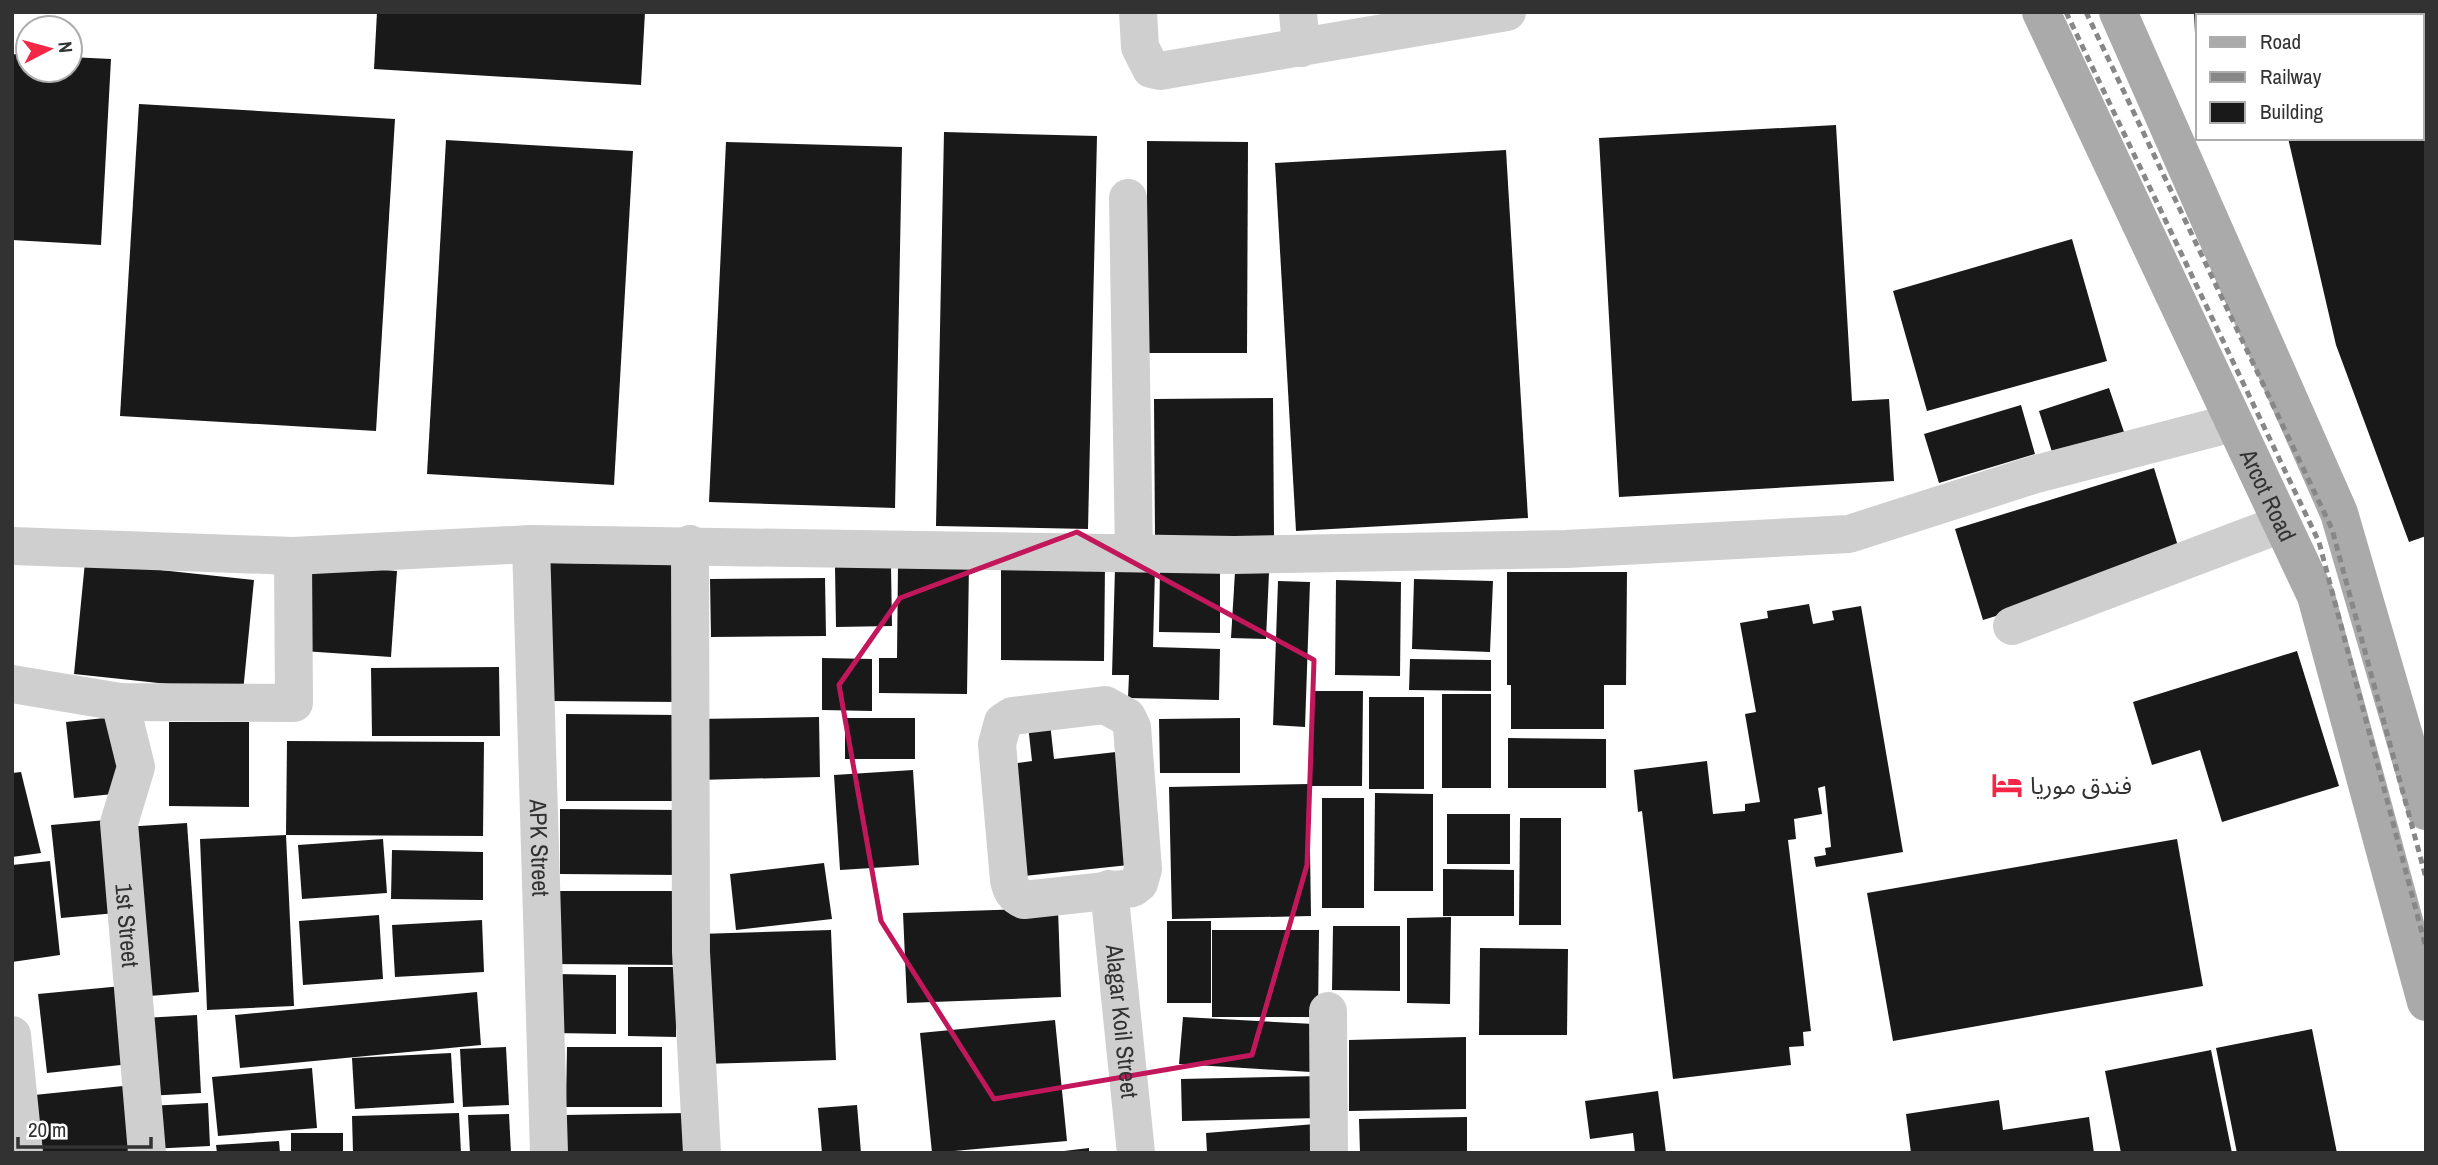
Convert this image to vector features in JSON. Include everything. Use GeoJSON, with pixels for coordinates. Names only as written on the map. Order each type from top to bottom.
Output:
{"type":"FeatureCollection","features":[{"type":"Feature","properties":{"kind":"main road","name":"Arcot Road"},"geometry":{"type":"LineString","coordinates":[[2041,12],[2232,424],[2316,596],[2426,1002]]}},
{"type":"Feature","properties":{"kind":"main road"},"geometry":{"type":"LineString","coordinates":[[2118,12],[2339,513],[2426,811]]}},
{"type":"Feature","properties":{"kind":"street"},"geometry":{"type":"LineString","coordinates":[[1138,12],[1140,47],[1151,69],[1160,71],[1300,30],[1507,12]]}},
{"type":"Feature","properties":{"kind":"street"},"geometry":{"type":"LineString","coordinates":[[1128,198],[1134,553]]}},
{"type":"Feature","properties":{"kind":"street"},"geometry":{"type":"LineString","coordinates":[[12,546],[293,556],[531,544],[690,544],[1234,555],[1566,549],[1849,534],[2036,474],[2232,424]]}},
{"type":"Feature","properties":{"kind":"street"},"geometry":{"type":"LineString","coordinates":[[2012,626],[2281,524]]}},
{"type":"Feature","properties":{"kind":"street","name":"APK Street"},"geometry":{"type":"LineString","coordinates":[[531,544],[549,1153]]}},
{"type":"Feature","properties":{"kind":"street"},"geometry":{"type":"LineString","coordinates":[[690,544],[691,952],[702,1153]]}},
{"type":"Feature","properties":{"kind":"street"},"geometry":{"type":"LineString","coordinates":[[12,684],[120,702],[294,703],[293,556]]}},
{"type":"Feature","properties":{"kind":"street","name":"1st Street"},"geometry":{"type":"LineString","coordinates":[[120,702],[136,767],[119,822],[147,1153]]}},
{"type":"Feature","properties":{"kind":"street"},"geometry":{"type":"LineString","coordinates":[[1105,705],[1127,717],[1132,727],[1143,869],[1139,883],[1133,888],[1110,889],[1024,900],[1011,890],[997,744],[1003,722],[1012,716],[1105,705]]}},
{"type":"Feature","properties":{"kind":"street","name":"Alagar Koil Street"},"geometry":{"type":"LineString","coordinates":[[1110,889],[1136,1153]]}},
{"type":"Feature","properties":{"kind":"street"},"geometry":{"type":"LineString","coordinates":[[1328,1011],[1329,1153]]}},
{"type":"Feature","properties":{"kind":"street"},"geometry":{"type":"LineString","coordinates":[[12,1035],[24,1153]]}},
{"type":"Feature","properties":{"kind":"highlighted area"},"geometry":{"type":"Polygon","coordinates":[[[1077,532],[1314,660],[1307,865],[1252,1055],[994,1099],[881,921],[839,685],[900,598],[1077,532]]]}},
{"type":"Feature","properties":{"kind":"building"},"geometry":{"type":"Polygon","coordinates":[[[377,12],[645,12],[641,85],[374,69],[377,12]]]}},
{"type":"Feature","properties":{"kind":"building"},"geometry":{"type":"Polygon","coordinates":[[[2194,12],[2342,12],[2196,14],[2196,55],[2194,12]]]}},
{"type":"Feature","properties":{"kind":"building"},"geometry":{"type":"Polygon","coordinates":[[[12,54],[14,84],[84,84],[84,58],[111,59],[101,245],[12,240],[12,54]]]}},
{"type":"Feature","properties":{"kind":"building"},"geometry":{"type":"Polygon","coordinates":[[[2424,92],[2426,536],[2409,542],[2336,345],[2288,140],[2424,140],[2424,92]]]}},
{"type":"Feature","properties":{"kind":"building"},"geometry":{"type":"Polygon","coordinates":[[[139,104],[395,119],[376,431],[120,416],[139,104]]]}},
{"type":"Feature","properties":{"kind":"building"},"geometry":{"type":"Polygon","coordinates":[[[1836,125],[1852,401],[1889,399],[1894,481],[1619,497],[1599,138],[1836,125]]]}},
{"type":"Feature","properties":{"kind":"building"},"geometry":{"type":"Polygon","coordinates":[[[944,132],[1097,136],[1088,529],[936,526],[944,132]]]}},
{"type":"Feature","properties":{"kind":"building"},"geometry":{"type":"Polygon","coordinates":[[[446,140],[633,151],[614,485],[427,474],[446,140]]]}},
{"type":"Feature","properties":{"kind":"building"},"geometry":{"type":"Polygon","coordinates":[[[1147,141],[1248,142],[1247,353],[1147,353],[1147,141]]]}},
{"type":"Feature","properties":{"kind":"building"},"geometry":{"type":"Polygon","coordinates":[[[726,142],[902,147],[895,508],[709,502],[726,142]]]}},
{"type":"Feature","properties":{"kind":"building"},"geometry":{"type":"Polygon","coordinates":[[[1506,150],[1528,518],[1296,531],[1275,163],[1506,150]]]}},
{"type":"Feature","properties":{"kind":"building"},"geometry":{"type":"Polygon","coordinates":[[[2072,239],[2107,361],[1927,411],[1893,291],[2072,239]]]}},
{"type":"Feature","properties":{"kind":"building"},"geometry":{"type":"Polygon","coordinates":[[[2109,388],[2124,432],[2053,455],[2039,411],[2109,388]]]}},
{"type":"Feature","properties":{"kind":"building"},"geometry":{"type":"Polygon","coordinates":[[[1273,398],[1274,536],[1155,537],[1154,399],[1273,398]]]}},
{"type":"Feature","properties":{"kind":"building"},"geometry":{"type":"Polygon","coordinates":[[[2021,405],[2035,454],[1939,483],[1924,434],[2021,405]]]}},
{"type":"Feature","properties":{"kind":"building"},"geometry":{"type":"Polygon","coordinates":[[[2154,468],[2182,559],[1983,620],[1955,529],[2154,468]]]}},
{"type":"Feature","properties":{"kind":"building"},"geometry":{"type":"Polygon","coordinates":[[[85,562],[254,580],[243,692],[74,674],[85,562]]]}},
{"type":"Feature","properties":{"kind":"building"},"geometry":{"type":"Polygon","coordinates":[[[550,563],[682,564],[681,702],[549,701],[550,563]]]}},
{"type":"Feature","properties":{"kind":"building"},"geometry":{"type":"Polygon","coordinates":[[[898,564],[969,564],[967,694],[879,693],[879,658],[897,658],[898,564]]]}},
{"type":"Feature","properties":{"kind":"building"},"geometry":{"type":"Polygon","coordinates":[[[1001,564],[1105,565],[1104,661],[1001,660],[1001,564]]]}},
{"type":"Feature","properties":{"kind":"building"},"geometry":{"type":"Polygon","coordinates":[[[309,565],[397,571],[391,657],[303,651],[309,565]]]}},
{"type":"Feature","properties":{"kind":"building"},"geometry":{"type":"Polygon","coordinates":[[[835,567],[891,567],[892,626],[836,627],[835,567]]]}},
{"type":"Feature","properties":{"kind":"building"},"geometry":{"type":"Polygon","coordinates":[[[1160,567],[1220,568],[1220,633],[1159,632],[1160,567]]]}},
{"type":"Feature","properties":{"kind":"building"},"geometry":{"type":"Polygon","coordinates":[[[1115,568],[1155,568],[1153,647],[1220,649],[1219,700],[1128,698],[1129,675],[1112,675],[1115,568]]]}},
{"type":"Feature","properties":{"kind":"building"},"geometry":{"type":"Polygon","coordinates":[[[1235,572],[1269,573],[1266,639],[1231,638],[1235,572]]]}},
{"type":"Feature","properties":{"kind":"building"},"geometry":{"type":"Polygon","coordinates":[[[1507,572],[1627,572],[1626,685],[1604,685],[1604,729],[1511,729],[1511,685],[1507,685],[1507,572]]]}},
{"type":"Feature","properties":{"kind":"building"},"geometry":{"type":"Polygon","coordinates":[[[825,578],[826,636],[711,637],[710,579],[825,578]]]}},
{"type":"Feature","properties":{"kind":"building"},"geometry":{"type":"Polygon","coordinates":[[[1414,579],[1493,581],[1490,652],[1412,649],[1414,579]]]}},
{"type":"Feature","properties":{"kind":"building"},"geometry":{"type":"Polygon","coordinates":[[[1336,580],[1401,582],[1400,676],[1335,675],[1336,580]]]}},
{"type":"Feature","properties":{"kind":"building"},"geometry":{"type":"Polygon","coordinates":[[[1278,581],[1310,582],[1305,727],[1273,725],[1278,581]]]}},
{"type":"Feature","properties":{"kind":"building"},"geometry":{"type":"Polygon","coordinates":[[[1809,604],[1813,624],[1834,620],[1832,611],[1861,606],[1903,852],[1816,867],[1814,857],[1826,855],[1825,848],[1831,847],[1825,786],[1818,788],[1822,814],[1794,819],[1796,839],[1788,840],[1811,1031],[1803,1032],[1804,1046],[1789,1047],[1791,1065],[1673,1079],[1642,811],[1638,812],[1634,770],[1707,761],[1713,814],[1745,811],[1745,804],[1760,802],[1745,714],[1756,712],[1740,623],[1768,618],[1767,611],[1809,604]]]}},
{"type":"Feature","properties":{"kind":"building"},"geometry":{"type":"Polygon","coordinates":[[[2297,651],[2339,786],[2222,822],[2200,750],[2152,765],[2133,702],[2297,651]]]}},
{"type":"Feature","properties":{"kind":"building"},"geometry":{"type":"Polygon","coordinates":[[[822,658],[872,659],[872,711],[822,710],[822,658]]]}},
{"type":"Feature","properties":{"kind":"building"},"geometry":{"type":"Polygon","coordinates":[[[1410,659],[1491,660],[1491,691],[1409,690],[1410,659]]]}},
{"type":"Feature","properties":{"kind":"building"},"geometry":{"type":"Polygon","coordinates":[[[499,667],[500,736],[372,736],[371,668],[499,667]]]}},
{"type":"Feature","properties":{"kind":"building"},"geometry":{"type":"Polygon","coordinates":[[[1312,691],[1363,691],[1362,786],[1312,786],[1312,691]]]}},
{"type":"Feature","properties":{"kind":"building"},"geometry":{"type":"Polygon","coordinates":[[[1442,694],[1491,694],[1491,788],[1442,788],[1442,694]]]}},
{"type":"Feature","properties":{"kind":"building"},"geometry":{"type":"Polygon","coordinates":[[[1369,697],[1424,697],[1424,789],[1369,789],[1369,697]]]}},
{"type":"Feature","properties":{"kind":"building"},"geometry":{"type":"Polygon","coordinates":[[[566,714],[678,715],[678,801],[566,801],[566,714]]]}},
{"type":"Feature","properties":{"kind":"building"},"geometry":{"type":"Polygon","coordinates":[[[115,717],[123,793],[74,798],[66,722],[115,717]]]}},
{"type":"Feature","properties":{"kind":"building"},"geometry":{"type":"Polygon","coordinates":[[[819,717],[820,777],[697,780],[696,719],[819,717]]]}},
{"type":"Feature","properties":{"kind":"building"},"geometry":{"type":"Polygon","coordinates":[[[845,718],[915,718],[915,759],[845,759],[845,718]]]}},
{"type":"Feature","properties":{"kind":"building"},"geometry":{"type":"Polygon","coordinates":[[[1240,718],[1240,773],[1160,773],[1159,719],[1240,718]]]}},
{"type":"Feature","properties":{"kind":"building"},"geometry":{"type":"Polygon","coordinates":[[[169,722],[249,722],[249,807],[169,806],[169,722]]]}},
{"type":"Feature","properties":{"kind":"building"},"geometry":{"type":"Polygon","coordinates":[[[1050,723],[1054,759],[1116,752],[1129,865],[1024,876],[1011,764],[1032,761],[1028,725],[1050,723]]]}},
{"type":"Feature","properties":{"kind":"building"},"geometry":{"type":"Polygon","coordinates":[[[1508,738],[1606,739],[1606,788],[1508,788],[1508,738]]]}},
{"type":"Feature","properties":{"kind":"building"},"geometry":{"type":"Polygon","coordinates":[[[287,741],[484,742],[483,836],[286,835],[287,741]]]}},
{"type":"Feature","properties":{"kind":"building"},"geometry":{"type":"Polygon","coordinates":[[[913,770],[919,865],[840,870],[834,775],[913,770]]]}},
{"type":"Feature","properties":{"kind":"building"},"geometry":{"type":"Polygon","coordinates":[[[21,772],[41,853],[12,857],[12,773],[21,772]]]}},
{"type":"Feature","properties":{"kind":"building"},"geometry":{"type":"Polygon","coordinates":[[[1309,784],[1311,916],[1172,919],[1169,787],[1309,784]]]}},
{"type":"Feature","properties":{"kind":"building"},"geometry":{"type":"Polygon","coordinates":[[[1375,793],[1433,794],[1433,891],[1374,891],[1375,793]]]}},
{"type":"Feature","properties":{"kind":"building"},"geometry":{"type":"Polygon","coordinates":[[[1322,798],[1364,798],[1364,908],[1322,908],[1322,798]]]}},
{"type":"Feature","properties":{"kind":"building"},"geometry":{"type":"Polygon","coordinates":[[[560,809],[679,810],[680,875],[560,874],[560,809]]]}},
{"type":"Feature","properties":{"kind":"building"},"geometry":{"type":"Polygon","coordinates":[[[1447,814],[1510,814],[1510,864],[1447,864],[1447,814]]]}},
{"type":"Feature","properties":{"kind":"building"},"geometry":{"type":"Polygon","coordinates":[[[1520,818],[1561,818],[1561,925],[1519,925],[1520,818]]]}},
{"type":"Feature","properties":{"kind":"building"},"geometry":{"type":"Polygon","coordinates":[[[106,820],[116,913],[61,918],[51,825],[106,820]]]}},
{"type":"Feature","properties":{"kind":"building"},"geometry":{"type":"Polygon","coordinates":[[[187,823],[199,992],[137,997],[124,827],[187,823]]]}},
{"type":"Feature","properties":{"kind":"building"},"geometry":{"type":"Polygon","coordinates":[[[286,835],[294,1006],[207,1010],[200,839],[286,835]]]}},
{"type":"Feature","properties":{"kind":"building"},"geometry":{"type":"Polygon","coordinates":[[[383,839],[387,893],[302,899],[298,845],[383,839]]]}},
{"type":"Feature","properties":{"kind":"building"},"geometry":{"type":"Polygon","coordinates":[[[2177,839],[2203,986],[1893,1041],[1867,893],[2177,839]]]}},
{"type":"Feature","properties":{"kind":"building"},"geometry":{"type":"Polygon","coordinates":[[[392,850],[483,852],[483,900],[391,899],[392,850]]]}},
{"type":"Feature","properties":{"kind":"building"},"geometry":{"type":"Polygon","coordinates":[[[50,861],[60,955],[12,962],[12,865],[50,861]]]}},
{"type":"Feature","properties":{"kind":"building"},"geometry":{"type":"Polygon","coordinates":[[[824,863],[832,919],[736,930],[730,874],[824,863]]]}},
{"type":"Feature","properties":{"kind":"building"},"geometry":{"type":"Polygon","coordinates":[[[1443,869],[1514,870],[1514,916],[1443,916],[1443,869]]]}},
{"type":"Feature","properties":{"kind":"building"},"geometry":{"type":"Polygon","coordinates":[[[550,891],[684,891],[684,965],[550,964],[550,891]]]}},
{"type":"Feature","properties":{"kind":"building"},"geometry":{"type":"Polygon","coordinates":[[[1058,908],[1061,997],[907,1003],[903,913],[1058,908]]]}},
{"type":"Feature","properties":{"kind":"building"},"geometry":{"type":"Polygon","coordinates":[[[379,915],[383,979],[303,985],[299,921],[379,915]]]}},
{"type":"Feature","properties":{"kind":"building"},"geometry":{"type":"Polygon","coordinates":[[[1451,917],[1450,1004],[1407,1003],[1407,918],[1451,917]]]}},
{"type":"Feature","properties":{"kind":"building"},"geometry":{"type":"Polygon","coordinates":[[[482,920],[484,972],[395,977],[392,925],[482,920]]]}},
{"type":"Feature","properties":{"kind":"building"},"geometry":{"type":"Polygon","coordinates":[[[1167,921],[1211,921],[1211,1003],[1167,1003],[1167,921]]]}},
{"type":"Feature","properties":{"kind":"building"},"geometry":{"type":"Polygon","coordinates":[[[1333,926],[1400,926],[1400,991],[1332,990],[1333,926]]]}},
{"type":"Feature","properties":{"kind":"building"},"geometry":{"type":"Polygon","coordinates":[[[831,930],[836,1060],[702,1064],[698,934],[831,930]]]}},
{"type":"Feature","properties":{"kind":"building"},"geometry":{"type":"Polygon","coordinates":[[[1212,930],[1319,930],[1318,1017],[1212,1017],[1212,930]]]}},
{"type":"Feature","properties":{"kind":"building"},"geometry":{"type":"Polygon","coordinates":[[[1480,948],[1568,949],[1567,1035],[1479,1035],[1480,948]]]}},
{"type":"Feature","properties":{"kind":"building"},"geometry":{"type":"Polygon","coordinates":[[[628,967],[676,967],[676,1037],[628,1036],[628,967]]]}},
{"type":"Feature","properties":{"kind":"building"},"geometry":{"type":"Polygon","coordinates":[[[554,974],[616,975],[616,1034],[554,1033],[554,974]]]}},
{"type":"Feature","properties":{"kind":"building"},"geometry":{"type":"Polygon","coordinates":[[[122,986],[130,1064],[47,1073],[38,994],[122,986]]]}},
{"type":"Feature","properties":{"kind":"building"},"geometry":{"type":"Polygon","coordinates":[[[477,992],[481,1045],[240,1068],[235,1015],[477,992]]]}},
{"type":"Feature","properties":{"kind":"building"},"geometry":{"type":"Polygon","coordinates":[[[197,1015],[201,1093],[147,1096],[143,1018],[197,1015]]]}},
{"type":"Feature","properties":{"kind":"building"},"geometry":{"type":"Polygon","coordinates":[[[1183,1017],[1314,1024],[1311,1072],[1179,1064],[1183,1017]]]}},
{"type":"Feature","properties":{"kind":"building"},"geometry":{"type":"Polygon","coordinates":[[[1055,1020],[1067,1141],[932,1153],[920,1033],[1055,1020]]]}},
{"type":"Feature","properties":{"kind":"building"},"geometry":{"type":"Polygon","coordinates":[[[2312,1029],[2337,1153],[2237,1153],[2216,1048],[2312,1029]]]}},
{"type":"Feature","properties":{"kind":"building"},"geometry":{"type":"Polygon","coordinates":[[[1466,1037],[1466,1109],[1349,1111],[1349,1040],[1466,1037]]]}},
{"type":"Feature","properties":{"kind":"building"},"geometry":{"type":"Polygon","coordinates":[[[506,1047],[509,1105],[463,1107],[460,1049],[506,1047]]]}},
{"type":"Feature","properties":{"kind":"building"},"geometry":{"type":"Polygon","coordinates":[[[567,1047],[662,1047],[662,1107],[566,1107],[567,1047]]]}},
{"type":"Feature","properties":{"kind":"building"},"geometry":{"type":"Polygon","coordinates":[[[2211,1050],[2232,1153],[2121,1153],[2105,1071],[2211,1050]]]}},
{"type":"Feature","properties":{"kind":"building"},"geometry":{"type":"Polygon","coordinates":[[[451,1053],[454,1103],[355,1109],[352,1058],[451,1053]]]}},
{"type":"Feature","properties":{"kind":"building"},"geometry":{"type":"Polygon","coordinates":[[[312,1068],[317,1128],[218,1136],[212,1077],[312,1068]]]}},
{"type":"Feature","properties":{"kind":"building"},"geometry":{"type":"Polygon","coordinates":[[[1321,1076],[1322,1118],[1182,1121],[1181,1079],[1321,1076]]]}},
{"type":"Feature","properties":{"kind":"building"},"geometry":{"type":"Polygon","coordinates":[[[133,1085],[140,1153],[30,1153],[24,1096],[133,1085]]]}},
{"type":"Feature","properties":{"kind":"building"},"geometry":{"type":"Polygon","coordinates":[[[1658,1091],[1666,1153],[1635,1153],[1633,1133],[1590,1139],[1585,1101],[1658,1091]]]}},
{"type":"Feature","properties":{"kind":"building"},"geometry":{"type":"Polygon","coordinates":[[[1999,1100],[2003,1130],[2089,1117],[2094,1153],[1911,1153],[1906,1114],[1999,1100]]]}},
{"type":"Feature","properties":{"kind":"building"},"geometry":{"type":"Polygon","coordinates":[[[208,1103],[210,1146],[149,1149],[147,1106],[208,1103]]]}},
{"type":"Feature","properties":{"kind":"building"},"geometry":{"type":"Polygon","coordinates":[[[857,1105],[861,1153],[822,1153],[818,1108],[857,1105]]]}},
{"type":"Feature","properties":{"kind":"building"},"geometry":{"type":"Polygon","coordinates":[[[459,1113],[461,1153],[353,1153],[352,1116],[459,1113]]]}},
{"type":"Feature","properties":{"kind":"building"},"geometry":{"type":"Polygon","coordinates":[[[687,1113],[688,1153],[565,1153],[564,1115],[687,1113]]]}},
{"type":"Feature","properties":{"kind":"building"},"geometry":{"type":"Polygon","coordinates":[[[509,1114],[511,1153],[470,1153],[468,1115],[509,1114]]]}},
{"type":"Feature","properties":{"kind":"building"},"geometry":{"type":"Polygon","coordinates":[[[1467,1117],[1467,1153],[1360,1153],[1359,1119],[1467,1117]]]}},
{"type":"Feature","properties":{"kind":"building"},"geometry":{"type":"Polygon","coordinates":[[[1315,1124],[1317,1153],[1207,1153],[1206,1133],[1315,1124]]]}},
{"type":"Feature","properties":{"kind":"building"},"geometry":{"type":"Polygon","coordinates":[[[291,1133],[343,1133],[343,1153],[291,1153],[291,1133]]]}},
{"type":"Feature","properties":{"kind":"building"},"geometry":{"type":"Polygon","coordinates":[[[279,1141],[280,1153],[217,1153],[216,1145],[279,1141]]]}},
{"type":"Feature","properties":{"kind":"building"},"geometry":{"type":"Polygon","coordinates":[[[1089,1148],[1089,1153],[1064,1151],[1089,1148]]]}},
{"type":"Feature","properties":{"kind":"railway"},"geometry":{"type":"LineString","coordinates":[[2066,12],[2319,542],[2426,948]]}},
{"type":"Feature","properties":{"kind":"railway"},"geometry":{"type":"LineString","coordinates":[[2086,12],[2332,529],[2426,878]]}},
{"type":"Feature","properties":{"kind":"place","name":"فندق موريا"},"geometry":{"type":"Point","coordinates":[2007,785]}}]}
